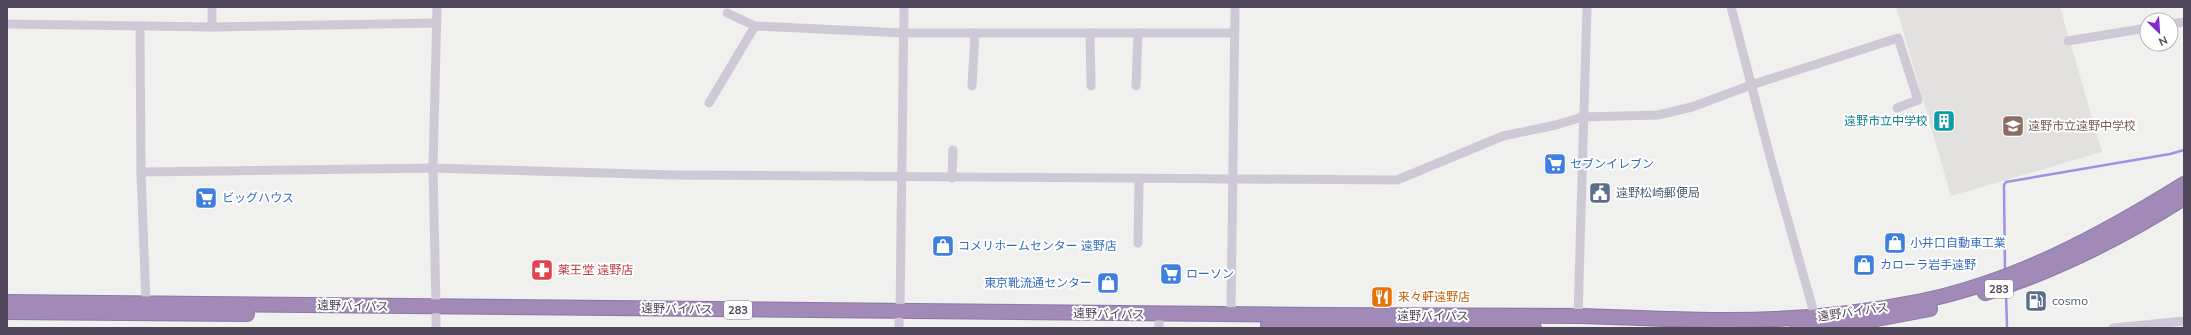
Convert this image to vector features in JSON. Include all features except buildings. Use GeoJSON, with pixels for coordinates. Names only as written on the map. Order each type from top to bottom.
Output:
{"type":"FeatureCollection","features":[{"type":"Feature","properties":{"kind":"highway","name":"遠野バイパス"},"geometry":{"type":"LineString","coordinates":[[1797,328],[1859,312],[1928,300],[1999,278],[2039,263],[2093,237],[2184,184]]}},
{"type":"Feature","properties":{"kind":"highway","name":"遠野バイパス"},"geometry":{"type":"LineString","coordinates":[[900,320],[1231,315],[1578,322],[1710,320],[1817,324],[1861,322],[1946,305],[2012,285],[2091,251],[2139,226],[2184,198]]}},
{"type":"Feature","properties":{"kind":"highway","name":"遠野バイパス"},"geometry":{"type":"LineString","coordinates":[[7,302],[146,303],[436,317]]}},
{"type":"Feature","properties":{"kind":"highway","name":"遠野バイパス"},"geometry":{"type":"LineString","coordinates":[[7,312],[900,320],[1159,326],[1534,328]]}},
{"type":"Feature","properties":{"kind":"street"},"geometry":{"type":"LineString","coordinates":[[212,7],[212,27]]}},
{"type":"Feature","properties":{"kind":"street"},"geometry":{"type":"LineString","coordinates":[[436,317],[433,168],[437,7]]}},
{"type":"Feature","properties":{"kind":"street"},"geometry":{"type":"LineString","coordinates":[[900,320],[904,7]]}},
{"type":"Feature","properties":{"kind":"street"},"geometry":{"type":"LineString","coordinates":[[1231,315],[1235,7]]}},
{"type":"Feature","properties":{"kind":"street"},"geometry":{"type":"LineString","coordinates":[[1578,322],[1582,117],[1587,7]]}},
{"type":"Feature","properties":{"kind":"street"},"geometry":{"type":"LineString","coordinates":[[1731,7],[1817,324]]}},
{"type":"Feature","properties":{"kind":"street"},"geometry":{"type":"LineString","coordinates":[[727,13],[755,26],[904,32],[1234,33]]}},
{"type":"Feature","properties":{"kind":"street"},"geometry":{"type":"LineString","coordinates":[[7,24],[212,27],[437,23]]}},
{"type":"Feature","properties":{"kind":"street"},"geometry":{"type":"LineString","coordinates":[[140,26],[141,172],[146,303]]}},
{"type":"Feature","properties":{"kind":"street"},"geometry":{"type":"LineString","coordinates":[[709,103],[755,26]]}},
{"type":"Feature","properties":{"kind":"street"},"geometry":{"type":"LineString","coordinates":[[2068,41],[2139,29]]}},
{"type":"Feature","properties":{"kind":"street"},"geometry":{"type":"LineString","coordinates":[[972,86],[975,33]]}},
{"type":"Feature","properties":{"kind":"street"},"geometry":{"type":"LineString","coordinates":[[1090,33],[1091,86]]}},
{"type":"Feature","properties":{"kind":"street"},"geometry":{"type":"LineString","coordinates":[[1136,86],[1138,33]]}},
{"type":"Feature","properties":{"kind":"street"},"geometry":{"type":"LineString","coordinates":[[141,172],[433,168],[675,175],[1397,180],[1503,136],[1556,125],[1582,117],[1658,115],[1692,107],[1751,85],[1898,38],[1918,100],[1897,108]]}},
{"type":"Feature","properties":{"kind":"street"},"geometry":{"type":"LineString","coordinates":[[952,178],[953,150]]}},
{"type":"Feature","properties":{"kind":"street"},"geometry":{"type":"LineString","coordinates":[[1138,243],[1139,179]]}},
{"type":"Feature","properties":{"kind":"street"},"geometry":{"type":"LineString","coordinates":[[2113,328],[2184,321]]}},
{"type":"Feature","properties":{"kind":"shaded area","name":"遠野市立遠野中学校"},"geometry":{"type":"Polygon","coordinates":[[[1896,7],[2060,7],[2102,152],[1951,196],[1896,7]]]}},
{"type":"Feature","properties":{"kind":"waterway"},"geometry":{"type":"LineString","coordinates":[[2005,272],[2004,185],[2006,182],[2170,154],[2184,150]]}},
{"type":"Feature","properties":{"kind":"waterway"},"geometry":{"type":"LineString","coordinates":[[2006,291],[2007,328]]}},
{"type":"Feature","properties":{"kind":"place","name":"遠野市立中学校"},"geometry":{"type":"Point","coordinates":[1944,121]}},
{"type":"Feature","properties":{"kind":"place","name":"遠野市立遠野中学校"},"geometry":{"type":"Point","coordinates":[2013,126]}},
{"type":"Feature","properties":{"kind":"place","name":"セブンイレブン"},"geometry":{"type":"Point","coordinates":[1555,164]}},
{"type":"Feature","properties":{"kind":"place","name":"遠野松崎郵便局"},"geometry":{"type":"Point","coordinates":[1600,193]}},
{"type":"Feature","properties":{"kind":"place","name":"ビッグハウス"},"geometry":{"type":"Point","coordinates":[206,198]}},
{"type":"Feature","properties":{"kind":"place","name":"小井口自動車工業"},"geometry":{"type":"Point","coordinates":[1895,243]}},
{"type":"Feature","properties":{"kind":"place","name":"コメリホームセンター 遠野店"},"geometry":{"type":"Point","coordinates":[943,246]}},
{"type":"Feature","properties":{"kind":"place","name":"カローラ岩手遠野"},"geometry":{"type":"Point","coordinates":[1864,265]}},
{"type":"Feature","properties":{"kind":"place","name":"薬王堂 遠野店"},"geometry":{"type":"Point","coordinates":[542,270]}},
{"type":"Feature","properties":{"kind":"place","name":"ローソン"},"geometry":{"type":"Point","coordinates":[1171,274]}},
{"type":"Feature","properties":{"kind":"place","name":"東京靴流通センター"},"geometry":{"type":"Point","coordinates":[1108,283]}},
{"type":"Feature","properties":{"kind":"place","name":"来々軒遠野店"},"geometry":{"type":"Point","coordinates":[1382,297]}},
{"type":"Feature","properties":{"kind":"place","name":"cosmo"},"geometry":{"type":"Point","coordinates":[2036,301]}}]}
